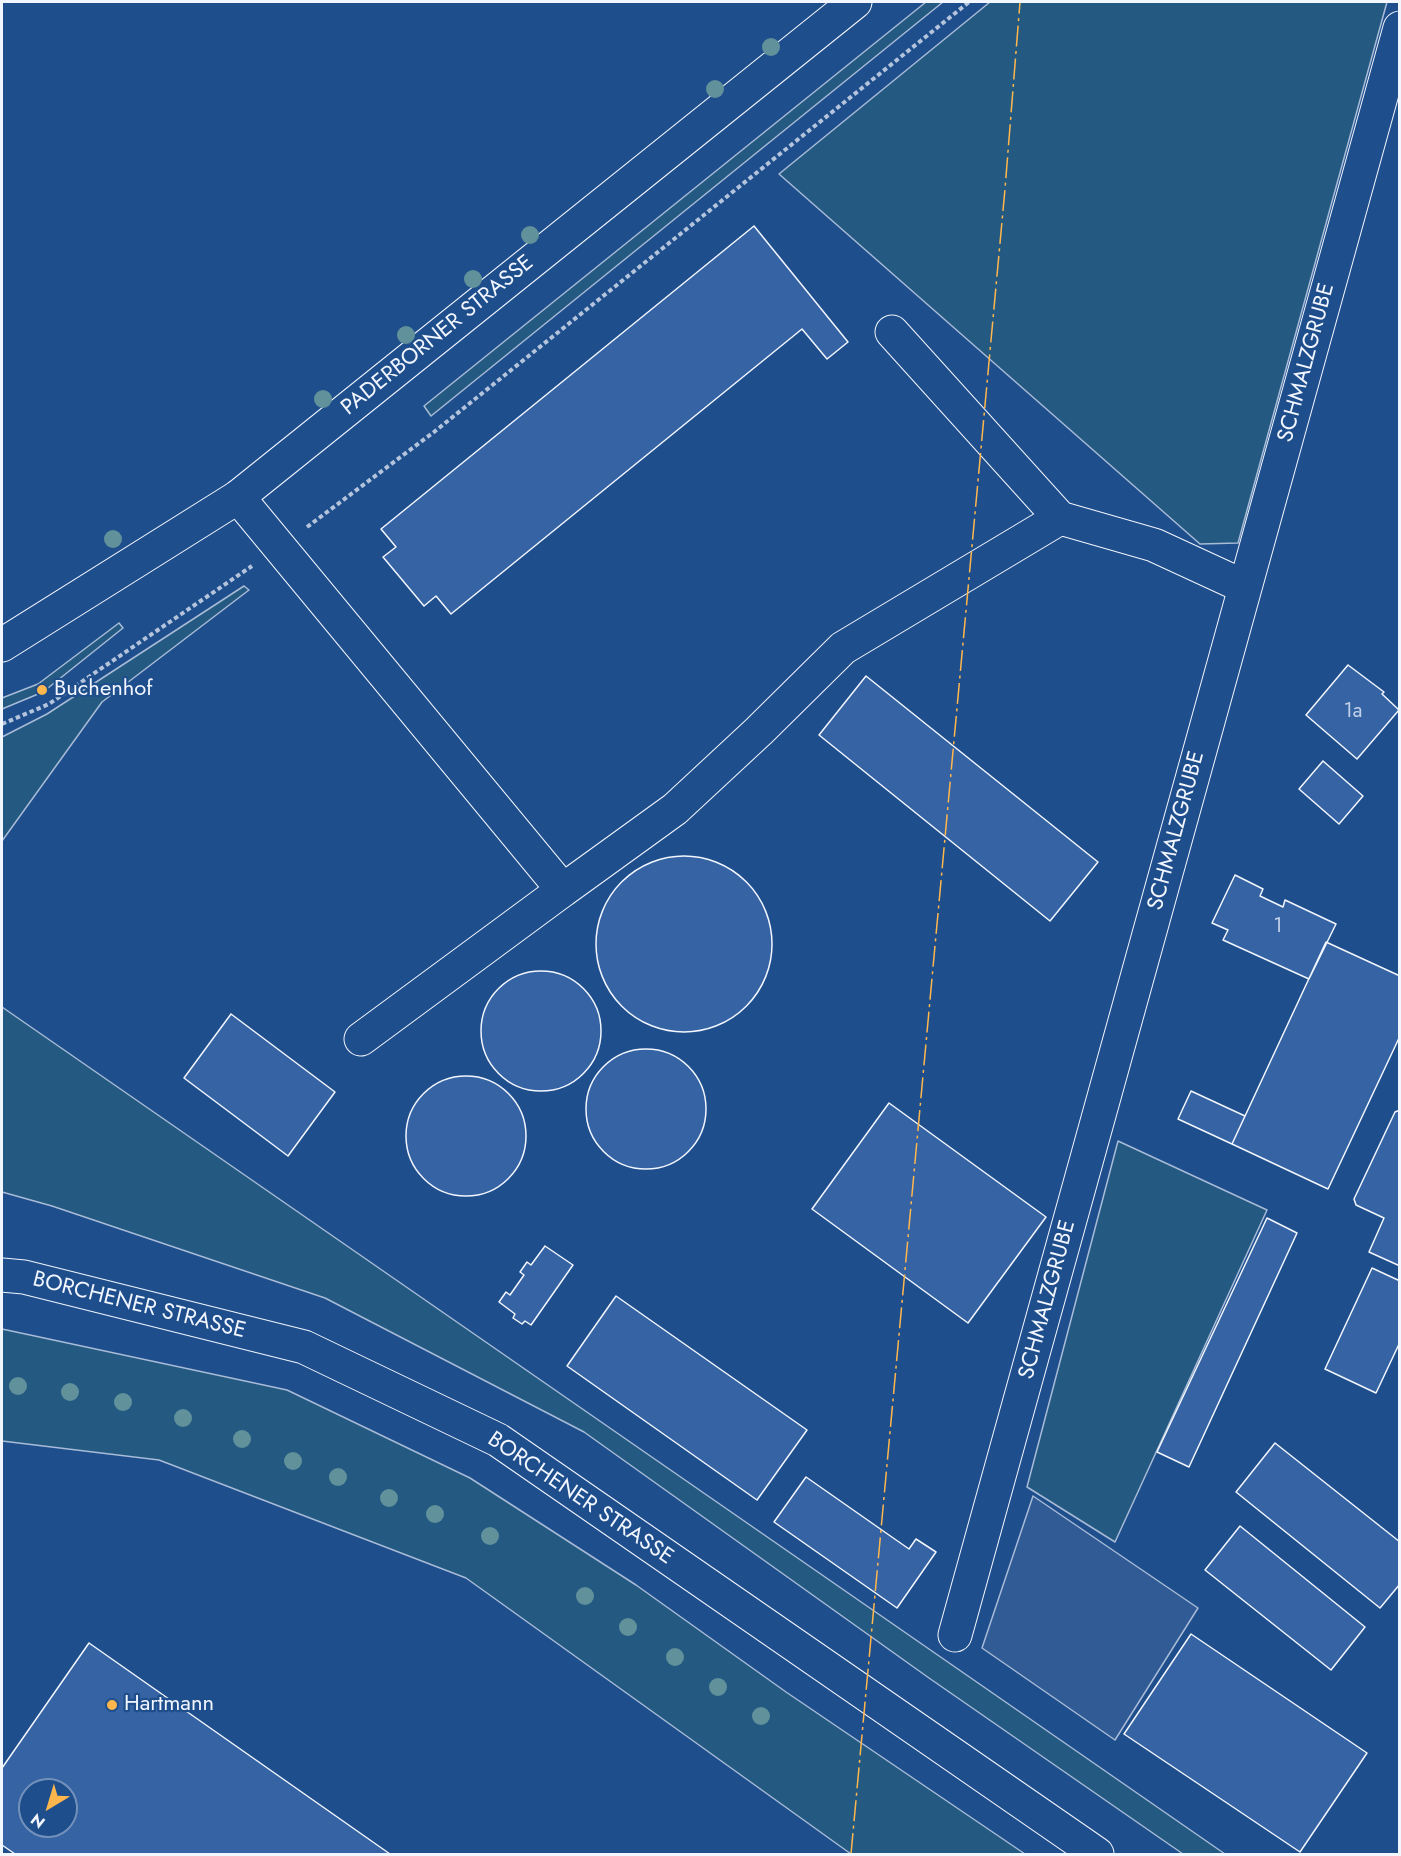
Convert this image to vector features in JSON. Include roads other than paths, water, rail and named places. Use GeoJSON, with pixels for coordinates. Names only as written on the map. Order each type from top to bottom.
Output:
{"type":"FeatureCollection","features":[{"type":"Feature","properties":{"kind":"main road","name":"PADERBORNER STRASSE"},"geometry":{"type":"LineString","coordinates":[[4,640],[238,497],[855,2]]}},
{"type":"Feature","properties":{"kind":"main road","name":"SCHMALZGRUBE"},"geometry":{"type":"LineString","coordinates":[[955,1635],[1400,28]]}},
{"type":"Feature","properties":{"kind":"main road"},"geometry":{"type":"LineString","coordinates":[[892,332],[1059,518],[1154,545],[1245,587]]}},
{"type":"Feature","properties":{"kind":"main road"},"geometry":{"type":"LineString","coordinates":[[238,497],[563,890]]}},
{"type":"Feature","properties":{"kind":"main road"},"geometry":{"type":"LineString","coordinates":[[361,1039],[675,808],[759,731],[843,648],[1059,518]]}},
{"type":"Feature","properties":{"kind":"main road","name":"BORCHENER STRASSE"},"geometry":{"type":"LineString","coordinates":[[9,1273],[304,1347],[498,1440],[1097,1854]]}},
{"type":"Feature","properties":{"kind":"place","name":"Buchenhof"},"geometry":{"type":"Point","coordinates":[42,690]}},
{"type":"Feature","properties":{"kind":"place","name":"Hartmann"},"geometry":{"type":"Point","coordinates":[112,1705]}}]}
